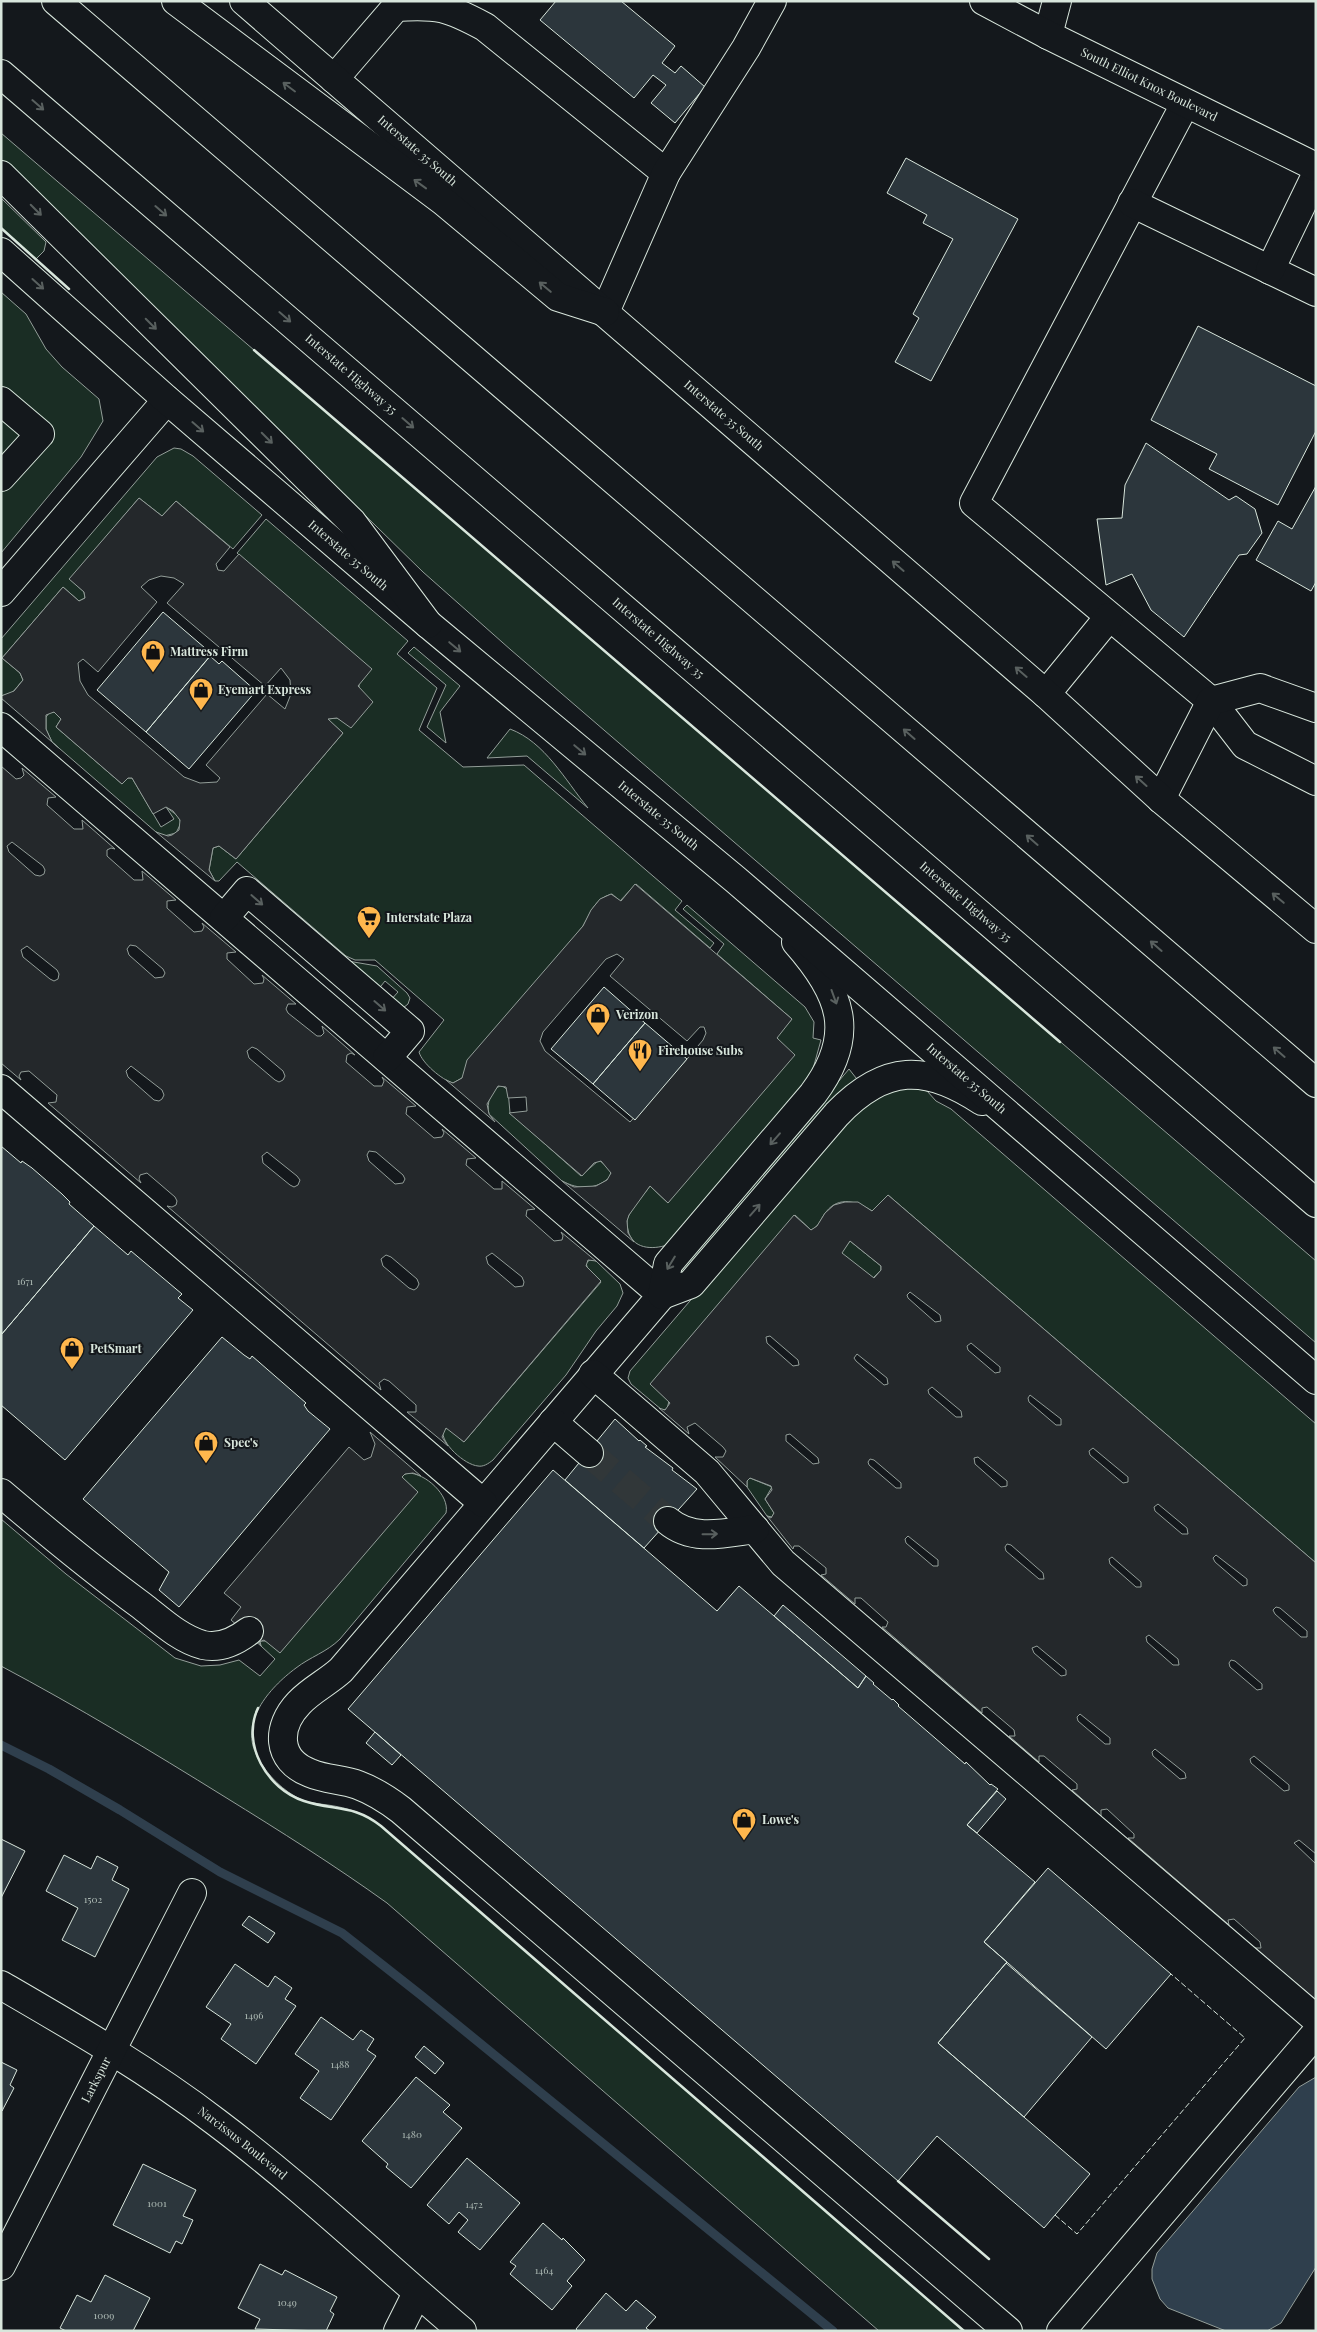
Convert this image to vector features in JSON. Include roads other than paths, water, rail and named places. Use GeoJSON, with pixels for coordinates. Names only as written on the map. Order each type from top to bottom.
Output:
{"type":"FeatureCollection","features":[{"type":"Feature","properties":{"kind":"main road"},"geometry":{"type":"LineString","coordinates":[[56,1],[1316,1083]]}},
{"type":"Feature","properties":{"kind":"main road"},"geometry":{"type":"LineString","coordinates":[[176,1],[443,201],[558,297],[606,312],[666,173],[746,48],[772,1]]}},
{"type":"Feature","properties":{"kind":"main road","name":"Interstate 35 South"},"geometry":{"type":"LineString","coordinates":[[244,1],[1046,694],[1162,799],[1316,929]]}},
{"type":"Feature","properties":{"kind":"main road","name":"South Elliot Knox Boulevard"},"geometry":{"type":"LineString","coordinates":[[984,1],[1048,36],[1316,167]]}},
{"type":"Feature","properties":{"kind":"main road"},"geometry":{"type":"LineString","coordinates":[[1048,36],[1057,1]]}},
{"type":"Feature","properties":{"kind":"main road"},"geometry":{"type":"LineString","coordinates":[[334,79],[396,7],[426,5],[458,6],[666,173]]}},
{"type":"Feature","properties":{"kind":"main road","name":"Interstate Highway 35"},"geometry":{"type":"LineString","coordinates":[[1,74],[1316,1202]]}},
{"type":"Feature","properties":{"kind":"main road"},"geometry":{"type":"LineString","coordinates":[[1185,104],[974,503],[1211,701],[1245,745],[1316,781]]}},
{"type":"Feature","properties":{"kind":"main road"},"geometry":{"type":"LineString","coordinates":[[1270,270],[1316,175]]}},
{"type":"Feature","properties":{"kind":"main road"},"geometry":{"type":"LineString","coordinates":[[1,176],[352,522],[428,624]]}},
{"type":"Feature","properties":{"kind":"main road"},"geometry":{"type":"LineString","coordinates":[[1132,203],[1316,292]]}},
{"type":"Feature","properties":{"kind":"main road","name":"Interstate 35 South"},"geometry":{"type":"LineString","coordinates":[[1,252],[167,400],[428,624],[736,880],[1316,1380]]}},
{"type":"Feature","properties":{"kind":"main road"},"geometry":{"type":"LineString","coordinates":[[1,592],[167,400]]}},
{"type":"Feature","properties":{"kind":"main road"},"geometry":{"type":"LineString","coordinates":[[1,401],[40,434],[1,477]]}},
{"type":"Feature","properties":{"kind":"main road"},"geometry":{"type":"LineString","coordinates":[[1046,694],[1110,616]]}},
{"type":"Feature","properties":{"kind":"main road"},"geometry":{"type":"LineString","coordinates":[[1162,799],[1211,701],[1260,688],[1316,708]]}},
{"type":"Feature","properties":{"kind":"main road"},"geometry":{"type":"LineString","coordinates":[[1,727],[662,1295]]}},
{"type":"Feature","properties":{"kind":"main road"},"geometry":{"type":"LineString","coordinates":[[662,1295],[668,1264],[813,1094],[828,1072],[837,1048],[838,1012],[829,984],[820,970],[789,934],[736,880]]}},
{"type":"Feature","properties":{"kind":"main road"},"geometry":{"type":"LineString","coordinates":[[224,918],[247,891],[410,1031],[387,1058]]}},
{"type":"Feature","properties":{"kind":"main road"},"geometry":{"type":"LineString","coordinates":[[1008,2331],[401,1810],[371,1790],[356,1784],[308,1773],[290,1758],[283,1745],[281,1734],[289,1716],[299,1703],[341,1670],[662,1295],[691,1284],[842,1109],[863,1092],[885,1080],[901,1075],[915,1074],[937,1078],[968,1092],[1024,1130]]}},
{"type":"Feature","properties":{"kind":"main road"},"geometry":{"type":"LineString","coordinates":[[1,1089],[483,1503]]}},
{"type":"Feature","properties":{"kind":"main road"},"geometry":{"type":"LineString","coordinates":[[593,1374],[708,1472],[783,1563],[1316,2019]]}},
{"type":"Feature","properties":{"kind":"main road"},"geometry":{"type":"LineString","coordinates":[[553,1422],[589,1453]]}},
{"type":"Feature","properties":{"kind":"main road"},"geometry":{"type":"LineString","coordinates":[[1,1493],[80,1560],[183,1637],[205,1645],[220,1645],[233,1641],[249,1631]]}},
{"type":"Feature","properties":{"kind":"main road"},"geometry":{"type":"LineString","coordinates":[[668,1521],[681,1529],[699,1534],[720,1534],[754,1529]]}},
{"type":"Feature","properties":{"kind":"main road","name":"Larkspur"},"geometry":{"type":"LineString","coordinates":[[1,2266],[192,1894]]}},
{"type":"Feature","properties":{"kind":"main road","name":"Narcissus Boulevard"},"geometry":{"type":"LineString","coordinates":[[1,1985],[111,2049],[216,2122],[274,2167],[462,2331]]}},
{"type":"Feature","properties":{"kind":"main road"},"geometry":{"type":"LineString","coordinates":[[1061,2331],[1316,2033]]}},
{"type":"Feature","properties":{"kind":"main road"},"geometry":{"type":"LineString","coordinates":[[398,2331],[417,2293]]}},
{"type":"Feature","properties":{"kind":"water"},"geometry":{"type":"Polygon","coordinates":[[[1316,2077],[1316,2267],[1281,2323],[1267,2331],[1226,2331],[1168,2308],[1160,2299],[1152,2279],[1152,2269],[1157,2253],[1299,2087],[1316,2077]]]}},
{"type":"Feature","properties":{"kind":"waterway"},"geometry":{"type":"LineString","coordinates":[[1,1745],[49,1769],[120,1810],[220,1872],[342,1933],[833,2331]]}},
{"type":"Feature","properties":{"kind":"tunnel"},"geometry":{"type":"LineString","coordinates":[[589,1453],[668,1521]]}},
{"type":"Feature","properties":{"kind":"place","name":"Mattress Firm"},"geometry":{"type":"Point","coordinates":[153,673]}},
{"type":"Feature","properties":{"kind":"place","name":"Eyemart Express"},"geometry":{"type":"Point","coordinates":[201,711]}},
{"type":"Feature","properties":{"kind":"place","name":"Interstate Plaza"},"geometry":{"type":"Point","coordinates":[369,939]}},
{"type":"Feature","properties":{"kind":"place","name":"Verizon"},"geometry":{"type":"Point","coordinates":[598,1036]}},
{"type":"Feature","properties":{"kind":"place","name":"Firehouse Subs"},"geometry":{"type":"Point","coordinates":[640,1072]}},
{"type":"Feature","properties":{"kind":"place","name":"PetSmart"},"geometry":{"type":"Point","coordinates":[72,1370]}},
{"type":"Feature","properties":{"kind":"place","name":"Spec's"},"geometry":{"type":"Point","coordinates":[206,1464]}},
{"type":"Feature","properties":{"kind":"place","name":"Lowe's"},"geometry":{"type":"Point","coordinates":[744,1841]}}]}
